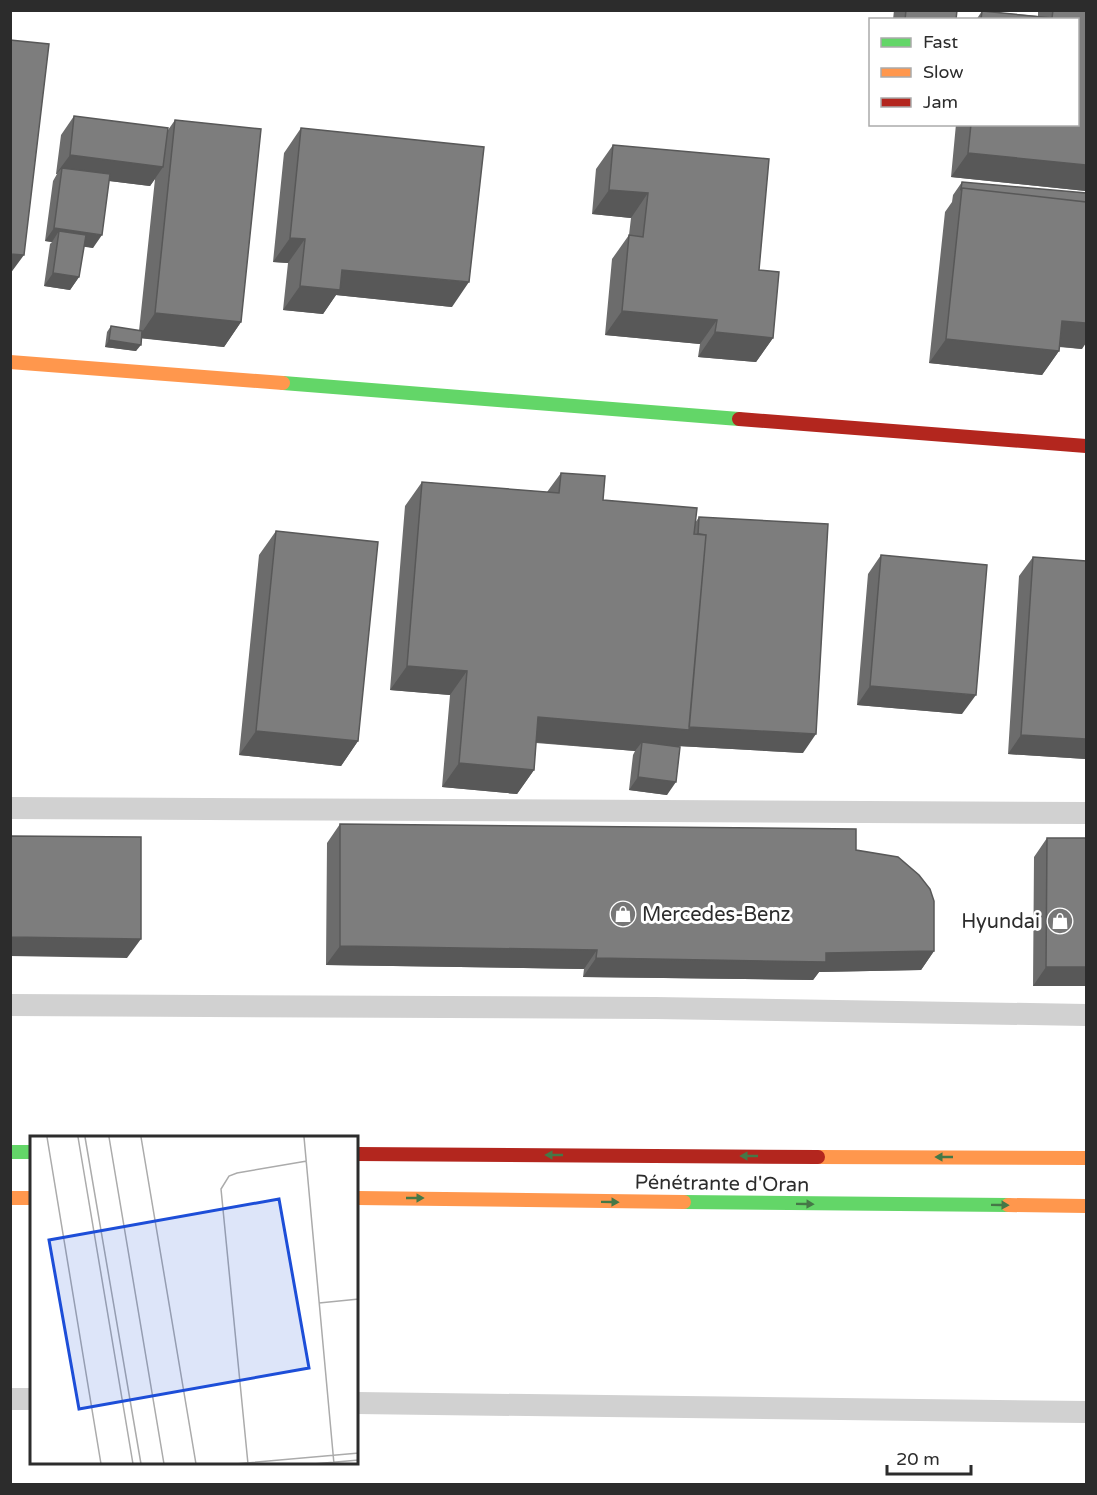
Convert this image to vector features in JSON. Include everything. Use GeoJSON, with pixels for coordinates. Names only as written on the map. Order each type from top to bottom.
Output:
{"type":"FeatureCollection","features":[{"type":"Feature","properties":{"kind":"main road"},"geometry":{"type":"LineString","coordinates":[[10,362],[1086,446]]}},
{"type":"Feature","properties":{"kind":"main road"},"geometry":{"type":"LineString","coordinates":[[10,1152],[30,1152]]}},
{"type":"Feature","properties":{"kind":"main road","name":"Pénétrante d'Oran"},"geometry":{"type":"LineString","coordinates":[[358,1154],[1086,1158]]}},
{"type":"Feature","properties":{"kind":"main road"},"geometry":{"type":"LineString","coordinates":[[10,1198],[30,1198]]}},
{"type":"Feature","properties":{"kind":"main road","name":"Pénétrante d'Oran"},"geometry":{"type":"LineString","coordinates":[[358,1198],[1086,1206]]}},
{"type":"Feature","properties":{"kind":"street"},"geometry":{"type":"LineString","coordinates":[[10,808],[1086,813]]}},
{"type":"Feature","properties":{"kind":"street"},"geometry":{"type":"LineString","coordinates":[[10,1005],[655,1008],[1086,1016]]}},
{"type":"Feature","properties":{"kind":"street"},"geometry":{"type":"LineString","coordinates":[[10,1399],[30,1399]]}},
{"type":"Feature","properties":{"kind":"street"},"geometry":{"type":"LineString","coordinates":[[358,1403],[1086,1412]]}},
{"type":"Feature","properties":{"kind":"building"},"geometry":{"type":"Polygon","coordinates":[[[906,10],[957,10],[956,18],[905,18],[906,10]]]}},
{"type":"Feature","properties":{"kind":"building"},"geometry":{"type":"Polygon","coordinates":[[[1053,10],[1086,10],[1086,165],[968,153],[971,126],[1079,126],[1079,18],[1052,18],[1053,10]]]}},
{"type":"Feature","properties":{"kind":"building"},"geometry":{"type":"Polygon","coordinates":[[[982,11],[1052,18],[981,18],[982,11]]]}},
{"type":"Feature","properties":{"kind":"building"},"geometry":{"type":"Polygon","coordinates":[[[10,40],[49,44],[24,255],[10,254],[10,40]]]}},
{"type":"Feature","properties":{"kind":"building"},"geometry":{"type":"Polygon","coordinates":[[[74,116],[168,128],[163,167],[70,155],[74,116]]]}},
{"type":"Feature","properties":{"kind":"building"},"geometry":{"type":"Polygon","coordinates":[[[175,120],[261,129],[241,322],[155,313],[175,120]]]}},
{"type":"Feature","properties":{"kind":"building"},"geometry":{"type":"Polygon","coordinates":[[[301,128],[484,147],[469,282],[342,270],[340,290],[300,286],[305,239],[290,238],[301,128]]]}},
{"type":"Feature","properties":{"kind":"building"},"geometry":{"type":"Polygon","coordinates":[[[613,145],[769,159],[759,270],[779,272],[773,338],[715,332],[717,320],[622,311],[629,235],[643,237],[648,193],[609,190],[613,145]]]}},
{"type":"Feature","properties":{"kind":"building"},"geometry":{"type":"Polygon","coordinates":[[[62,168],[110,174],[102,235],[54,228],[62,168]]]}},
{"type":"Feature","properties":{"kind":"building"},"geometry":{"type":"Polygon","coordinates":[[[962,182],[1086,193],[1086,202],[961,189],[962,182]]]}},
{"type":"Feature","properties":{"kind":"building"},"geometry":{"type":"Polygon","coordinates":[[[962,188],[1086,202],[1086,323],[1062,321],[1059,351],[946,339],[962,188]]]}},
{"type":"Feature","properties":{"kind":"building"},"geometry":{"type":"Polygon","coordinates":[[[59,231],[86,235],[79,277],[53,273],[59,231]]]}},
{"type":"Feature","properties":{"kind":"building"},"geometry":{"type":"Polygon","coordinates":[[[111,326],[142,331],[141,345],[109,340],[111,326]]]}},
{"type":"Feature","properties":{"kind":"building"},"geometry":{"type":"Polygon","coordinates":[[[561,473],[605,476],[603,500],[697,508],[694,534],[706,535],[689,730],[538,717],[534,770],[459,763],[467,671],[407,666],[422,482],[559,493],[561,473]]]}},
{"type":"Feature","properties":{"kind":"building"},"geometry":{"type":"Polygon","coordinates":[[[699,517],[828,524],[816,734],[689,727],[706,535],[698,534],[699,517]]]}},
{"type":"Feature","properties":{"kind":"building"},"geometry":{"type":"Polygon","coordinates":[[[276,531],[378,542],[358,741],[256,731],[276,531]]]}},
{"type":"Feature","properties":{"kind":"building"},"geometry":{"type":"Polygon","coordinates":[[[881,555],[987,565],[976,695],[870,686],[881,555]]]}},
{"type":"Feature","properties":{"kind":"building"},"geometry":{"type":"Polygon","coordinates":[[[1033,557],[1086,561],[1086,739],[1021,735],[1033,557]]]}},
{"type":"Feature","properties":{"kind":"building"},"geometry":{"type":"Polygon","coordinates":[[[642,742],[680,747],[676,782],[638,777],[642,742]]]}},
{"type":"Feature","properties":{"kind":"building","name":"Mercedes-Benz"},"geometry":{"type":"Polygon","coordinates":[[[340,824],[856,829],[856,850],[898,857],[919,875],[930,889],[934,901],[934,951],[826,953],[826,962],[596,958],[597,950],[340,946],[340,824]]]}},
{"type":"Feature","properties":{"kind":"building"},"geometry":{"type":"Polygon","coordinates":[[[10,836],[141,837],[141,939],[10,937],[10,836]]]}},
{"type":"Feature","properties":{"kind":"building","name":"Hyundai"},"geometry":{"type":"Polygon","coordinates":[[[1047,838],[1086,838],[1086,967],[1046,967],[1047,838]]]}},
{"type":"Feature","properties":{"kind":"traffic: fast"},"geometry":{"type":"LineString","coordinates":[[283,383],[739,419]]}},
{"type":"Feature","properties":{"kind":"traffic: fast"},"geometry":{"type":"LineString","coordinates":[[10,1152],[30,1152]]}},
{"type":"Feature","properties":{"kind":"traffic: fast"},"geometry":{"type":"LineString","coordinates":[[684,1202],[1008,1205]]}},
{"type":"Feature","properties":{"kind":"traffic: slow"},"geometry":{"type":"LineString","coordinates":[[10,362],[283,383]]}},
{"type":"Feature","properties":{"kind":"traffic: slow"},"geometry":{"type":"LineString","coordinates":[[818,1157],[1086,1158]]}},
{"type":"Feature","properties":{"kind":"traffic: slow"},"geometry":{"type":"LineString","coordinates":[[10,1198],[30,1198]]}},
{"type":"Feature","properties":{"kind":"traffic: slow"},"geometry":{"type":"LineString","coordinates":[[358,1198],[684,1202]]}},
{"type":"Feature","properties":{"kind":"traffic: slow"},"geometry":{"type":"LineString","coordinates":[[1008,1205],[1086,1206]]}},
{"type":"Feature","properties":{"kind":"traffic: jam"},"geometry":{"type":"LineString","coordinates":[[739,419],[1086,446]]}},
{"type":"Feature","properties":{"kind":"traffic: jam"},"geometry":{"type":"LineString","coordinates":[[358,1154],[818,1157]]}},
{"type":"Feature","properties":{"kind":"place","name":"Mercedes-Benz"},"geometry":{"type":"Point","coordinates":[623,914]}},
{"type":"Feature","properties":{"kind":"place","name":"Hyundai"},"geometry":{"type":"Point","coordinates":[1060,921]}}]}
